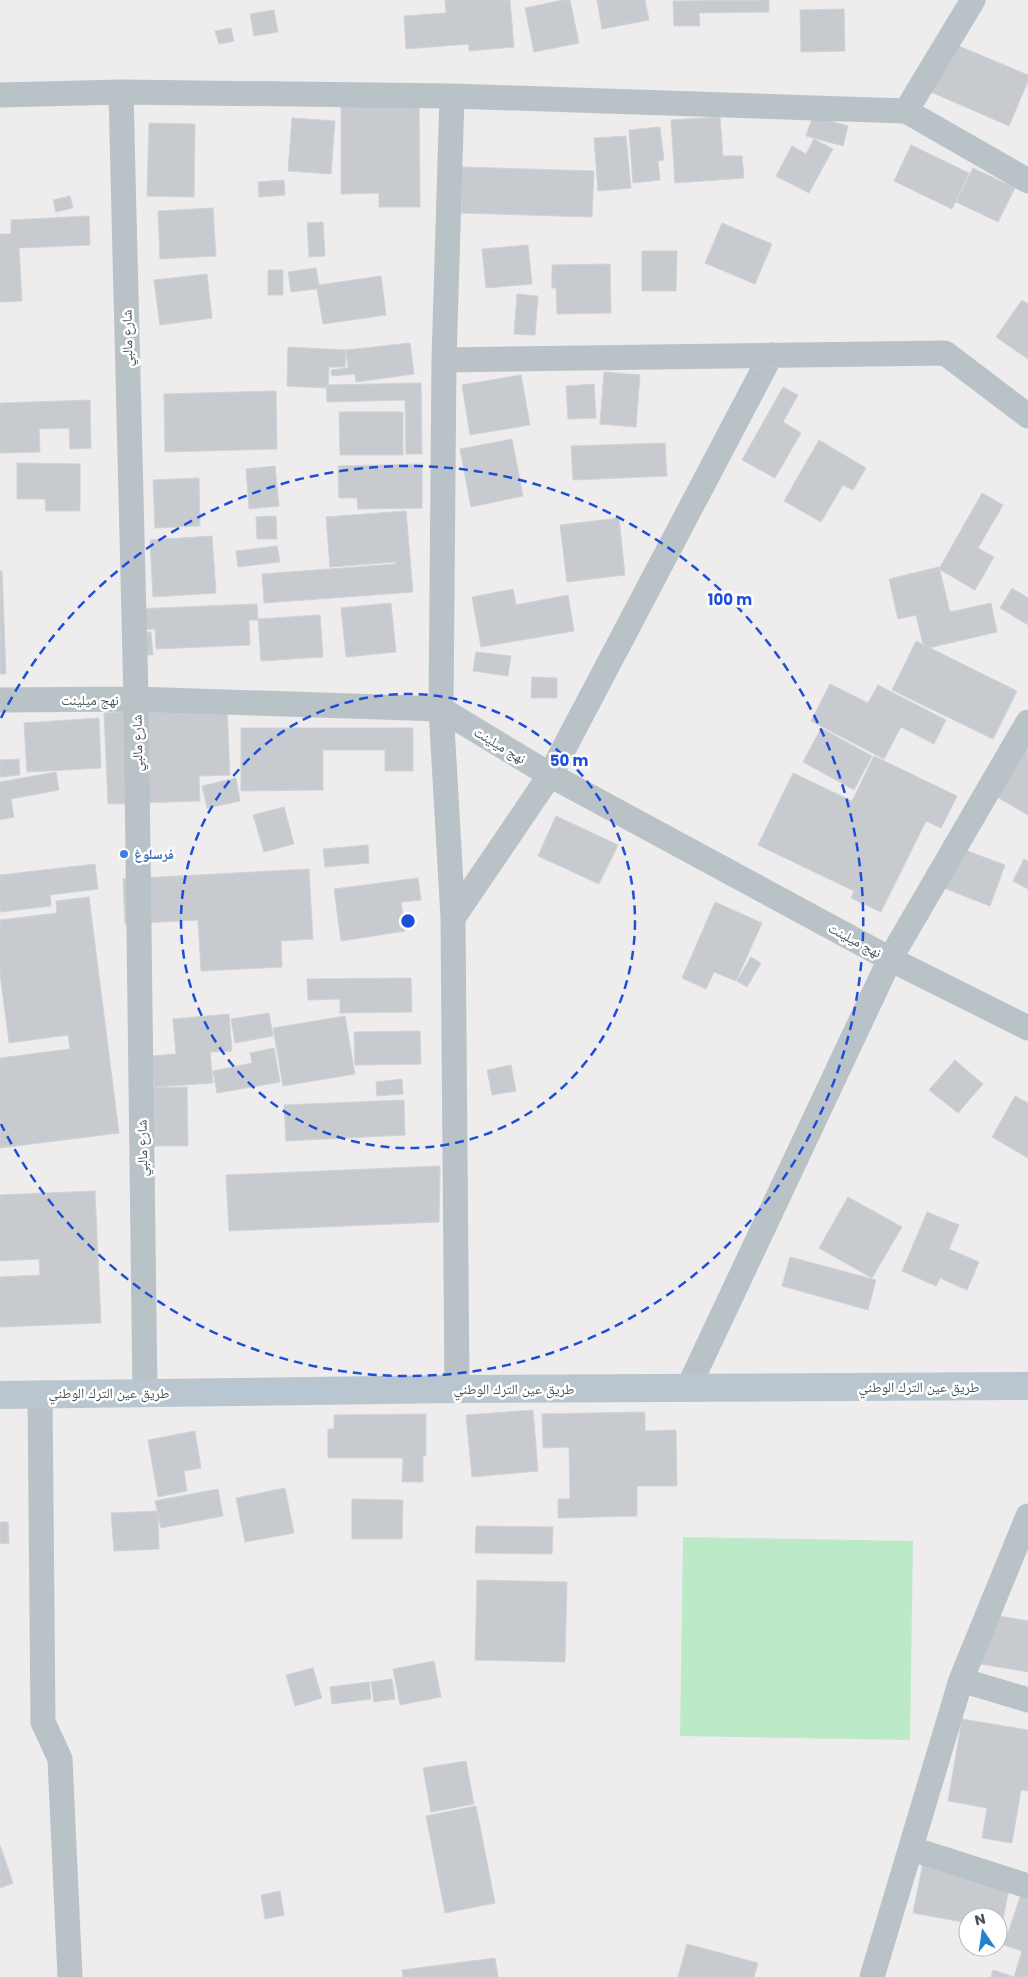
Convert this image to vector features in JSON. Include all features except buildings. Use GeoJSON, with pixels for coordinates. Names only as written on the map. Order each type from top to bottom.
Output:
{"type":"FeatureCollection","features":[{"type":"Feature","properties":{"kind":"main road","name":"طريق عين الترك الوطني"},"geometry":{"type":"LineString","coordinates":[[0,1395],[456,1389],[1028,1386]]}},
{"type":"Feature","properties":{"kind":"street"},"geometry":{"type":"LineString","coordinates":[[906,111],[973,0]]}},
{"type":"Feature","properties":{"kind":"street"},"geometry":{"type":"LineString","coordinates":[[0,95],[121,92],[452,96],[906,111],[1028,181]]}},
{"type":"Feature","properties":{"kind":"street","name":"شارع مالبي"},"geometry":{"type":"LineString","coordinates":[[121,92],[136,699],[145,1394]]}},
{"type":"Feature","properties":{"kind":"street"},"geometry":{"type":"LineString","coordinates":[[452,96],[444,360],[440,709],[453,918],[456,1389]]}},
{"type":"Feature","properties":{"kind":"street"},"geometry":{"type":"LineString","coordinates":[[444,360],[945,353],[1028,416]]}},
{"type":"Feature","properties":{"kind":"street"},"geometry":{"type":"LineString","coordinates":[[453,918],[550,775],[771,355]]}},
{"type":"Feature","properties":{"kind":"street","name":"نهج ميلينت"},"geometry":{"type":"LineString","coordinates":[[0,700],[136,699],[440,709],[550,775],[890,959],[1028,1028]]}},
{"type":"Feature","properties":{"kind":"street"},"geometry":{"type":"LineString","coordinates":[[688,1388],[890,959],[1028,722]]}},
{"type":"Feature","properties":{"kind":"street"},"geometry":{"type":"LineString","coordinates":[[40,1393],[43,1722],[60,1759],[70,1977]]}},
{"type":"Feature","properties":{"kind":"street"},"geometry":{"type":"LineString","coordinates":[[872,1977],[961,1680],[1028,1516]]}},
{"type":"Feature","properties":{"kind":"street"},"geometry":{"type":"LineString","coordinates":[[961,1680],[1028,1700]]}},
{"type":"Feature","properties":{"kind":"street"},"geometry":{"type":"LineString","coordinates":[[912,1848],[1028,1886]]}},
{"type":"Feature","properties":{"kind":"green space"},"geometry":{"type":"Polygon","coordinates":[[[683,1537],[913,1541],[910,1740],[680,1736],[683,1537]]]}},
{"type":"Feature","properties":{"kind":"place","name":"فرسلوغ"},"geometry":{"type":"Point","coordinates":[124,854]}}]}
